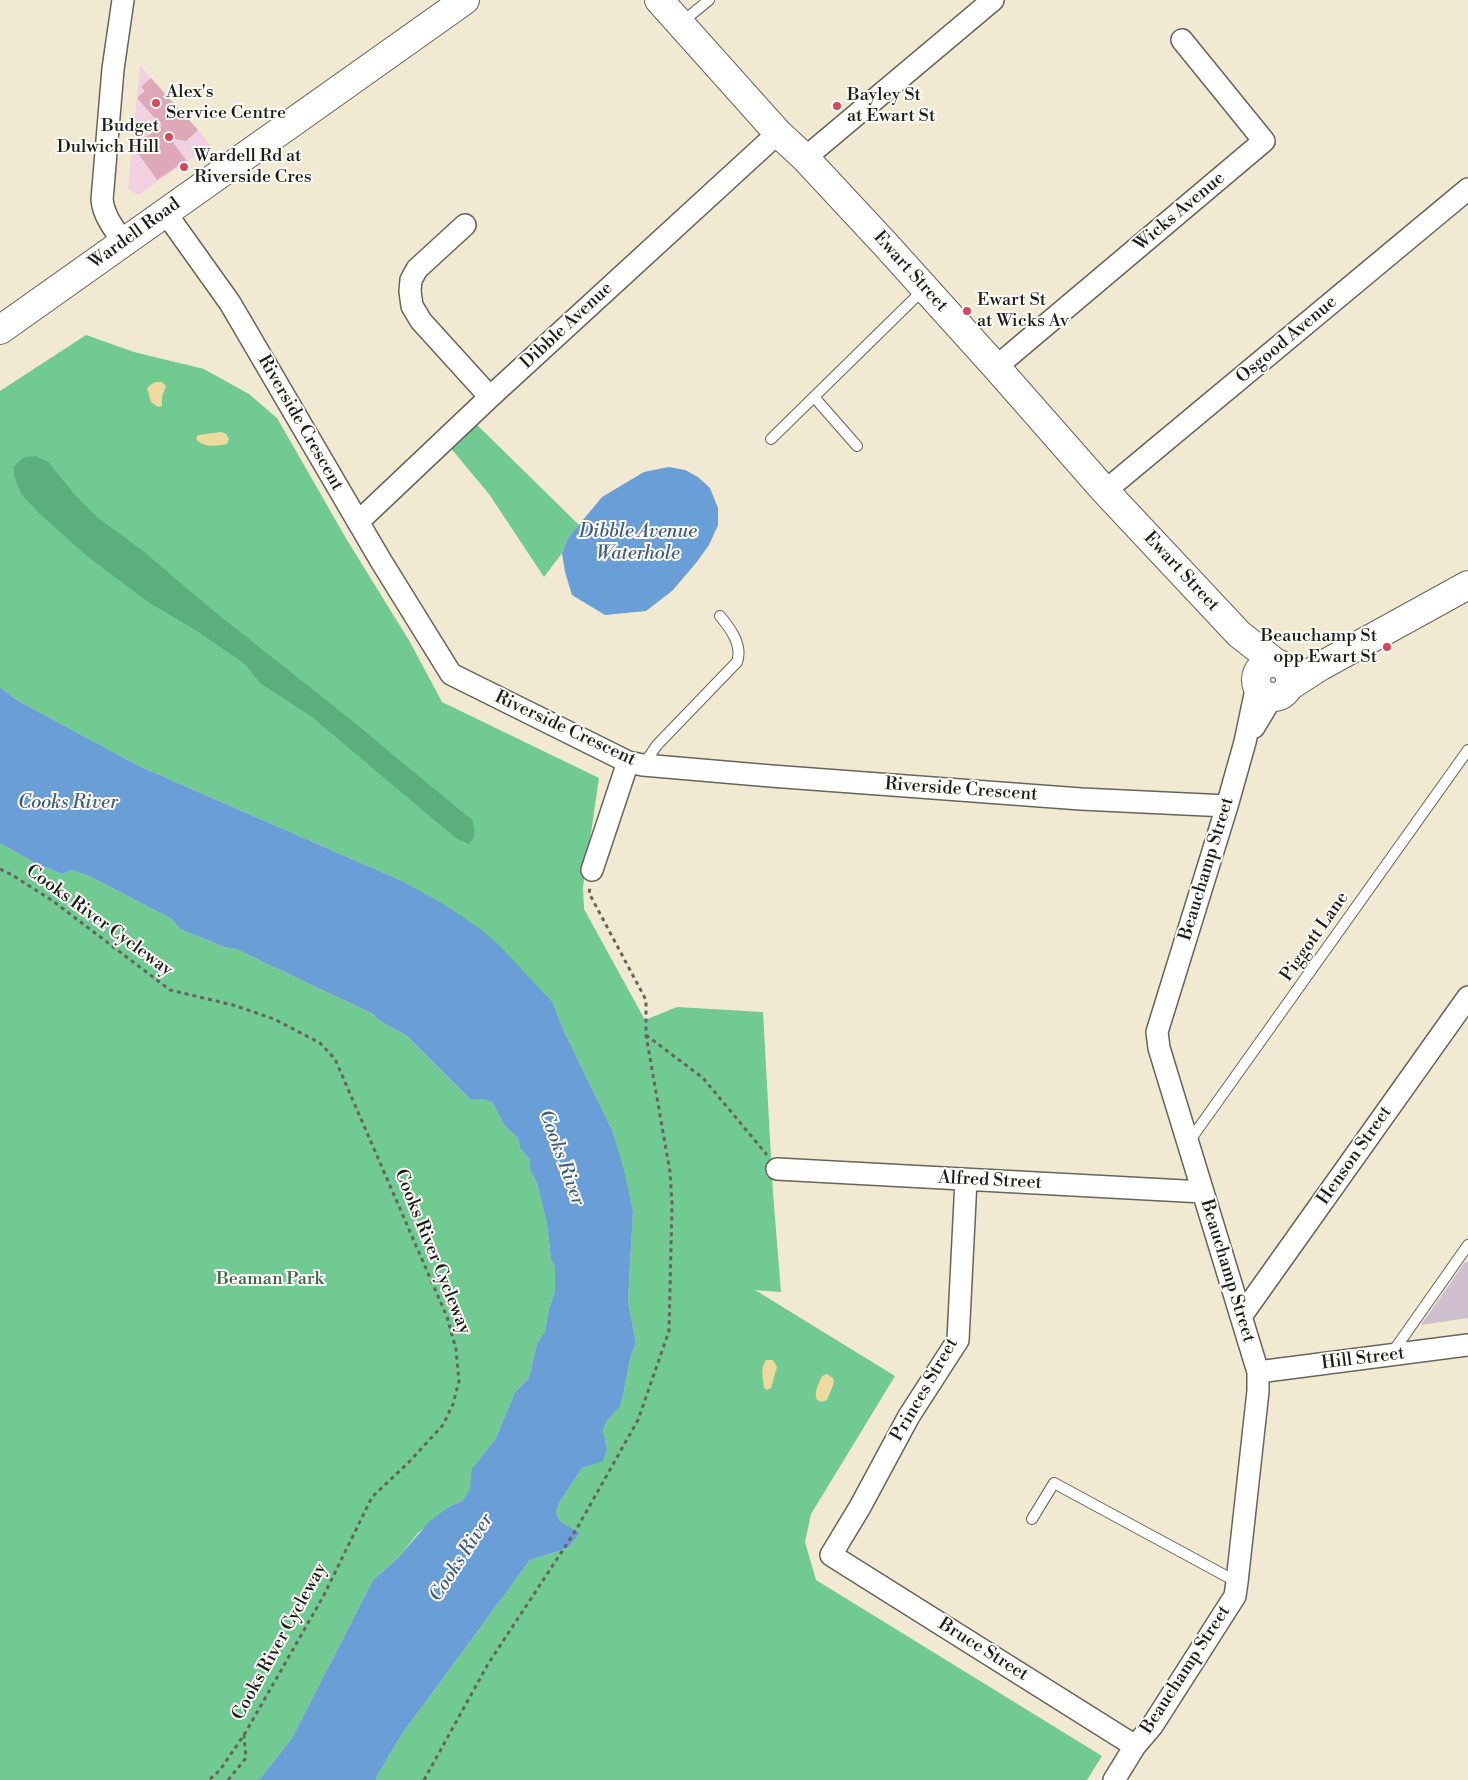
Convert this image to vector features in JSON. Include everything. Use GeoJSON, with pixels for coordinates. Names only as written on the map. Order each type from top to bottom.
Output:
{"type":"FeatureCollection","features":[{"type":"Feature","properties":{"kind":"street"},"geometry":{"type":"LineString","coordinates":[[123,0],[113,69],[102,200],[103,209],[108,220],[123,242]]}},
{"type":"Feature","properties":{"kind":"street","name":"Wardell Road"},"geometry":{"type":"LineString","coordinates":[[0,330],[465,0]]}},
{"type":"Feature","properties":{"kind":"street","name":"Ewart Street"},"geometry":{"type":"LineString","coordinates":[[659,0],[778,133],[804,158],[925,288],[1105,491],[1239,634],[1273,678]]}},
{"type":"Feature","properties":{"kind":"street"},"geometry":{"type":"LineString","coordinates":[[804,158],[993,0]]}},
{"type":"Feature","properties":{"kind":"street","name":"Wicks Avenue"},"geometry":{"type":"LineString","coordinates":[[996,367],[1264,141],[1182,40]]}},
{"type":"Feature","properties":{"kind":"street","name":"Dibble Avenue"},"geometry":{"type":"LineString","coordinates":[[358,522],[490,397],[778,133]]}},
{"type":"Feature","properties":{"kind":"street","name":"Osgood Avenue"},"geometry":{"type":"LineString","coordinates":[[1105,491],[1468,189]]}},
{"type":"Feature","properties":{"kind":"street","name":"Riverside Crescent"},"geometry":{"type":"LineString","coordinates":[[165,212],[230,303],[358,522],[451,674],[635,764],[1072,798],[1227,806]]}},
{"type":"Feature","properties":{"kind":"street"},"geometry":{"type":"LineString","coordinates":[[465,225],[417,269],[410,291],[412,306],[421,321],[490,397]]}},
{"type":"Feature","properties":{"kind":"street","name":"Beauchamp Street"},"geometry":{"type":"LineString","coordinates":[[1114,1780],[1135,1746],[1152,1726],[1235,1596],[1258,1391],[1258,1372],[1242,1314],[1158,1048],[1157,1032],[1245,742],[1273,678],[1321,666],[1468,585]]}},
{"type":"Feature","properties":{"kind":"street"},"geometry":{"type":"LineString","coordinates":[[592,870],[635,764]]}},
{"type":"Feature","properties":{"kind":"street","name":"Henson Street"},"geometry":{"type":"LineString","coordinates":[[1242,1314],[1468,997]]}},
{"type":"Feature","properties":{"kind":"street","name":"Alfred Street"},"geometry":{"type":"LineString","coordinates":[[777,1169],[1203,1192]]}},
{"type":"Feature","properties":{"kind":"street","name":"Princes Street"},"geometry":{"type":"LineString","coordinates":[[831,1555],[860,1507],[908,1416],[958,1340],[966,1180]]}},
{"type":"Feature","properties":{"kind":"street","name":"Hill Street"},"geometry":{"type":"LineString","coordinates":[[1258,1372],[1468,1345]]}},
{"type":"Feature","properties":{"kind":"street","name":"Bruce Street"},"geometry":{"type":"LineString","coordinates":[[831,1555],[1135,1746]]}},
{"type":"Feature","properties":{"kind":"lane"},"geometry":{"type":"LineString","coordinates":[[680,24],[709,0]]}},
{"type":"Feature","properties":{"kind":"lane"},"geometry":{"type":"LineString","coordinates":[[771,440],[925,288]]}},
{"type":"Feature","properties":{"kind":"lane"},"geometry":{"type":"LineString","coordinates":[[814,396],[857,446]]}},
{"type":"Feature","properties":{"kind":"lane"},"geometry":{"type":"LineString","coordinates":[[635,764],[657,745],[737,662],[740,650],[732,633],[720,616]]}},
{"type":"Feature","properties":{"kind":"lane","name":"Piggott Lane"},"geometry":{"type":"LineString","coordinates":[[1188,1144],[1468,750]]}},
{"type":"Feature","properties":{"kind":"lane"},"geometry":{"type":"LineString","coordinates":[[1390,1356],[1468,1245]]}},
{"type":"Feature","properties":{"kind":"lane"},"geometry":{"type":"LineString","coordinates":[[1032,1519],[1054,1483],[1237,1582]]}},
{"type":"Feature","properties":{"kind":"path","name":"Cooks River Cycleway"},"geometry":{"type":"LineString","coordinates":[[0,869],[52,901],[170,990],[242,1008],[274,1019],[320,1043],[335,1059],[341,1071],[449,1325],[456,1349],[459,1382],[453,1404],[443,1425],[410,1461],[372,1497],[324,1594],[244,1735],[220,1770],[209,1780]]}},
{"type":"Feature","properties":{"kind":"path"},"geometry":{"type":"LineString","coordinates":[[424,1780],[488,1664],[576,1530],[638,1420],[669,1330],[672,1204],[670,1172],[646,1034],[646,1000],[589,893],[592,870]]}},
{"type":"Feature","properties":{"kind":"path"},"geometry":{"type":"LineString","coordinates":[[646,1034],[703,1078],[777,1169]]}},
{"type":"Feature","properties":{"kind":"path"},"geometry":{"type":"LineString","coordinates":[[228,1780],[246,1758],[244,1735]]}},
{"type":"Feature","properties":{"kind":"shaded area","name":"Budget Dulwich Hill"},"geometry":{"type":"Polygon","coordinates":[[[140,66],[211,145],[138,195],[128,189],[140,66]]]}},
{"type":"Feature","properties":{"kind":"shaded area"},"geometry":{"type":"Polygon","coordinates":[[[1465,1262],[1468,1262],[1468,1318],[1421,1325],[1465,1262]]]}},
{"type":"Feature","properties":{"kind":"green space"},"geometry":{"type":"Polygon","coordinates":[[[86,335],[134,352],[204,369],[249,394],[277,418],[347,540],[410,642],[442,702],[599,778],[583,887],[584,909],[645,1020],[677,1007],[763,1012],[773,1193],[781,1292],[755,1290],[895,1376],[811,1514],[805,1542],[816,1580],[1102,1756],[1087,1780],[376,1780],[402,1734],[530,1560],[568,1548],[580,1533],[560,1521],[556,1512],[559,1503],[582,1468],[603,1460],[607,1449],[603,1430],[607,1421],[621,1405],[631,1355],[636,1344],[628,1301],[633,1211],[613,1132],[564,1031],[553,1003],[400,880],[139,766],[15,699],[0,687],[0,391],[86,335]]]}},
{"type":"Feature","properties":{"kind":"green space"},"geometry":{"type":"Polygon","coordinates":[[[469,417],[579,525],[568,538],[562,553],[544,577],[489,494],[444,440],[469,417]]]}},
{"type":"Feature","properties":{"kind":"green space"},"geometry":{"type":"Polygon","coordinates":[[[35,456],[48,462],[77,497],[97,517],[143,551],[210,608],[351,720],[472,820],[475,833],[469,844],[457,839],[312,717],[260,683],[245,664],[197,631],[148,602],[87,556],[40,514],[21,494],[14,475],[14,466],[25,457],[35,456]]]}},
{"type":"Feature","properties":{"kind":"green space","name":"Beaman Park"},"geometry":{"type":"Polygon","coordinates":[[[0,843],[35,863],[62,874],[72,870],[89,876],[172,919],[180,929],[224,947],[236,949],[373,1014],[378,1020],[407,1036],[469,1098],[492,1102],[505,1126],[518,1138],[520,1148],[530,1160],[530,1170],[537,1183],[547,1224],[551,1260],[555,1267],[555,1292],[549,1308],[545,1331],[537,1343],[530,1374],[527,1380],[515,1392],[495,1440],[473,1469],[471,1490],[462,1501],[448,1507],[417,1534],[398,1558],[373,1580],[292,1738],[259,1780],[0,1780],[0,843]]]}},
{"type":"Feature","properties":{"kind":"sand"},"geometry":{"type":"Polygon","coordinates":[[[155,382],[162,382],[166,386],[162,397],[162,406],[158,407],[151,402],[147,389],[155,382]]]}},
{"type":"Feature","properties":{"kind":"sand"},"geometry":{"type":"Polygon","coordinates":[[[221,432],[226,434],[229,439],[227,444],[206,445],[196,439],[198,435],[221,432]]]}},
{"type":"Feature","properties":{"kind":"sand"},"geometry":{"type":"Polygon","coordinates":[[[766,1360],[773,1360],[777,1367],[771,1388],[767,1390],[764,1388],[762,1374],[766,1360]]]}},
{"type":"Feature","properties":{"kind":"sand"},"geometry":{"type":"Polygon","coordinates":[[[827,1374],[833,1378],[834,1383],[827,1400],[822,1402],[817,1400],[816,1391],[822,1376],[827,1374]]]}},
{"type":"Feature","properties":{"kind":"water","name":"Dibble Avenue Waterhole"},"geometry":{"type":"Polygon","coordinates":[[[669,467],[685,470],[698,477],[710,488],[718,508],[718,525],[709,545],[672,591],[646,611],[605,615],[572,595],[562,553],[568,538],[602,497],[644,472],[669,467]]]}},
{"type":"Feature","properties":{"kind":"water","name":"Cooks River"},"geometry":{"type":"Polygon","coordinates":[[[0,687],[15,699],[139,766],[400,880],[445,905],[480,929],[499,945],[553,1003],[564,1031],[613,1132],[633,1211],[628,1301],[636,1344],[631,1355],[621,1405],[607,1421],[603,1430],[607,1449],[603,1461],[582,1468],[559,1503],[556,1512],[560,1521],[580,1533],[568,1548],[530,1560],[402,1734],[376,1780],[259,1780],[292,1738],[373,1580],[398,1558],[428,1523],[448,1507],[462,1501],[470,1490],[472,1469],[495,1440],[515,1392],[527,1380],[530,1374],[537,1343],[545,1331],[549,1308],[555,1292],[555,1267],[551,1260],[547,1224],[537,1183],[530,1170],[530,1160],[520,1148],[518,1138],[505,1126],[492,1102],[470,1099],[407,1036],[378,1020],[373,1014],[236,949],[224,947],[180,929],[172,919],[89,876],[72,870],[62,874],[35,863],[0,843],[0,687]]]}},
{"type":"Feature","properties":{"kind":"building"},"geometry":{"type":"Polygon","coordinates":[[[151,78],[198,130],[186,141],[170,138],[186,160],[157,180],[133,146],[162,126],[137,98],[145,91],[141,87],[151,78]]]}},
{"type":"Feature","properties":{"kind":"place","name":"Alex's Service Centre"},"geometry":{"type":"Point","coordinates":[156,103]}},
{"type":"Feature","properties":{"kind":"place","name":"Bayley St at Ewart St"},"geometry":{"type":"Point","coordinates":[837,106]}},
{"type":"Feature","properties":{"kind":"place","name":"Budget Dulwich Hill"},"geometry":{"type":"Point","coordinates":[169,137]}},
{"type":"Feature","properties":{"kind":"place","name":"Wardell Rd at Riverside Cres"},"geometry":{"type":"Point","coordinates":[184,167]}},
{"type":"Feature","properties":{"kind":"place","name":"Ewart St at Wicks Av"},"geometry":{"type":"Point","coordinates":[967,311]}},
{"type":"Feature","properties":{"kind":"place","name":"Beauchamp St opp Ewart St"},"geometry":{"type":"Point","coordinates":[1387,647]}}]}
